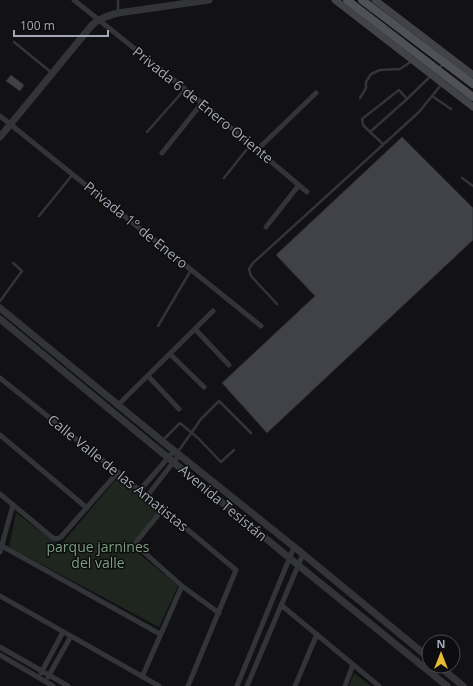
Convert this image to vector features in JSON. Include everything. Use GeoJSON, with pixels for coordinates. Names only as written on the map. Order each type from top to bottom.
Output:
{"type":"FeatureCollection","features":[{"type":"Feature","properties":{"kind":"main road"},"geometry":{"type":"LineString","coordinates":[[335,0],[413,60],[434,72]]}},
{"type":"Feature","properties":{"kind":"main road"},"geometry":{"type":"LineString","coordinates":[[347,0],[434,72],[473,97]]}},
{"type":"Feature","properties":{"kind":"main road"},"geometry":{"type":"LineString","coordinates":[[362,0],[447,60]]}},
{"type":"Feature","properties":{"kind":"main road"},"geometry":{"type":"LineString","coordinates":[[375,0],[457,68],[473,84]]}},
{"type":"Feature","properties":{"kind":"main road"},"geometry":{"type":"LineString","coordinates":[[457,68],[473,75]]}},
{"type":"Feature","properties":{"kind":"main road"},"geometry":{"type":"LineString","coordinates":[[445,80],[473,107]]}},
{"type":"Feature","properties":{"kind":"street","name":"Privada 6 de Enero Oriente"},"geometry":{"type":"LineString","coordinates":[[74,0],[185,89],[308,192]]}},
{"type":"Feature","properties":{"kind":"street"},"geometry":{"type":"LineString","coordinates":[[0,137],[98,19],[105,16],[209,0]]}},
{"type":"Feature","properties":{"kind":"street"},"geometry":{"type":"LineString","coordinates":[[258,149],[316,93]]}},
{"type":"Feature","properties":{"kind":"street"},"geometry":{"type":"LineString","coordinates":[[162,153],[202,103]]}},
{"type":"Feature","properties":{"kind":"street","name":"Privada 1° de Enero"},"geometry":{"type":"LineString","coordinates":[[0,116],[261,326]]}},
{"type":"Feature","properties":{"kind":"street"},"geometry":{"type":"LineString","coordinates":[[266,227],[299,185]]}},
{"type":"Feature","properties":{"kind":"street","name":"Avenida Tesistán"},"geometry":{"type":"LineString","coordinates":[[0,308],[118,406],[178,452],[421,651]]}},
{"type":"Feature","properties":{"kind":"street"},"geometry":{"type":"LineString","coordinates":[[118,406],[213,311]]}},
{"type":"Feature","properties":{"kind":"street","name":"Avenida Tesistán"},"geometry":{"type":"LineString","coordinates":[[0,319],[447,686]]}},
{"type":"Feature","properties":{"kind":"street"},"geometry":{"type":"LineString","coordinates":[[195,329],[228,365]]}},
{"type":"Feature","properties":{"kind":"street"},"geometry":{"type":"LineString","coordinates":[[170,354],[204,387]]}},
{"type":"Feature","properties":{"kind":"street"},"geometry":{"type":"LineString","coordinates":[[148,376],[180,410]]}},
{"type":"Feature","properties":{"kind":"street","name":"Calle Valle de las Amatistas"},"geometry":{"type":"LineString","coordinates":[[0,378],[118,472],[236,570],[219,612]]}},
{"type":"Feature","properties":{"kind":"street"},"geometry":{"type":"LineString","coordinates":[[0,435],[87,508]]}},
{"type":"Feature","properties":{"kind":"street"},"geometry":{"type":"LineString","coordinates":[[140,490],[178,452]]}},
{"type":"Feature","properties":{"kind":"street"},"geometry":{"type":"LineString","coordinates":[[147,496],[171,460]]}},
{"type":"Feature","properties":{"kind":"street"},"geometry":{"type":"LineString","coordinates":[[0,494],[53,538],[57,539],[61,538],[118,472]]}},
{"type":"Feature","properties":{"kind":"street"},"geometry":{"type":"LineString","coordinates":[[0,552],[13,505]]}},
{"type":"Feature","properties":{"kind":"street"},"geometry":{"type":"LineString","coordinates":[[163,509],[136,544],[137,546],[182,586],[219,612],[188,686]]}},
{"type":"Feature","properties":{"kind":"street"},"geometry":{"type":"LineString","coordinates":[[2,546],[160,634]]}},
{"type":"Feature","properties":{"kind":"street"},"geometry":{"type":"LineString","coordinates":[[237,686],[294,547]]}},
{"type":"Feature","properties":{"kind":"street"},"geometry":{"type":"LineString","coordinates":[[247,686],[303,554]]}},
{"type":"Feature","properties":{"kind":"street"},"geometry":{"type":"LineString","coordinates":[[142,677],[182,586]]}},
{"type":"Feature","properties":{"kind":"street"},"geometry":{"type":"LineString","coordinates":[[0,596],[159,686]]}},
{"type":"Feature","properties":{"kind":"street"},"geometry":{"type":"LineString","coordinates":[[281,605],[379,686]]}},
{"type":"Feature","properties":{"kind":"street"},"geometry":{"type":"LineString","coordinates":[[39,677],[63,632]]}},
{"type":"Feature","properties":{"kind":"street"},"geometry":{"type":"LineString","coordinates":[[295,686],[317,634]]}},
{"type":"Feature","properties":{"kind":"street"},"geometry":{"type":"LineString","coordinates":[[45,681],[71,636]]}},
{"type":"Feature","properties":{"kind":"street"},"geometry":{"type":"LineString","coordinates":[[0,647],[68,686]]}},
{"type":"Feature","properties":{"kind":"street"},"geometry":{"type":"LineString","coordinates":[[0,656],[53,686]]}},
{"type":"Feature","properties":{"kind":"street"},"geometry":{"type":"LineString","coordinates":[[345,686],[353,665]]}},
{"type":"Feature","properties":{"kind":"street"},"geometry":{"type":"LineString","coordinates":[[449,674],[463,686]]}},
{"type":"Feature","properties":{"kind":"lane"},"geometry":{"type":"LineString","coordinates":[[118,0],[118,14]]}},
{"type":"Feature","properties":{"kind":"lane"},"geometry":{"type":"LineString","coordinates":[[14,42],[52,73]]}},
{"type":"Feature","properties":{"kind":"lane"},"geometry":{"type":"LineString","coordinates":[[360,98],[366,88],[366,82],[371,74],[380,70],[400,70],[413,60]]}},
{"type":"Feature","properties":{"kind":"lane"},"geometry":{"type":"LineString","coordinates":[[370,132],[447,60]]}},
{"type":"Feature","properties":{"kind":"lane"},"geometry":{"type":"LineString","coordinates":[[276,304],[251,276],[249,269],[253,263],[419,112],[445,80],[457,68]]}},
{"type":"Feature","properties":{"kind":"lane"},"geometry":{"type":"LineString","coordinates":[[147,132],[185,89]]}},
{"type":"Feature","properties":{"kind":"lane"},"geometry":{"type":"LineString","coordinates":[[383,145],[363,125],[362,119],[399,90],[407,99]]}},
{"type":"Feature","properties":{"kind":"lane"},"geometry":{"type":"LineString","coordinates":[[432,96],[451,109]]}},
{"type":"Feature","properties":{"kind":"lane"},"geometry":{"type":"LineString","coordinates":[[224,178],[252,144]]}},
{"type":"Feature","properties":{"kind":"lane"},"geometry":{"type":"LineString","coordinates":[[39,216],[73,174]]}},
{"type":"Feature","properties":{"kind":"lane"},"geometry":{"type":"LineString","coordinates":[[462,178],[473,186]]}},
{"type":"Feature","properties":{"kind":"lane"},"geometry":{"type":"LineString","coordinates":[[0,302],[22,271],[13,262]]}},
{"type":"Feature","properties":{"kind":"lane"},"geometry":{"type":"LineString","coordinates":[[158,326],[191,270]]}},
{"type":"Feature","properties":{"kind":"lane"},"geometry":{"type":"LineString","coordinates":[[178,452],[201,419],[219,401],[251,433]]}},
{"type":"Feature","properties":{"kind":"lane"},"geometry":{"type":"LineString","coordinates":[[162,441],[180,423],[222,462],[234,450]]}},
{"type":"Feature","properties":{"kind":"green space","name":"parque jarnines del valle"},"geometry":{"type":"Polygon","coordinates":[[[118,477],[161,509],[131,547],[178,586],[159,627],[9,547],[16,513],[60,546],[118,477]]]}},
{"type":"Feature","properties":{"kind":"green space"},"geometry":{"type":"Polygon","coordinates":[[[354,673],[371,686],[349,686],[354,673]]]}},
{"type":"Feature","properties":{"kind":"building"},"geometry":{"type":"Polygon","coordinates":[[[11,75],[24,85],[20,91],[6,81],[11,75]]]}},
{"type":"Feature","properties":{"kind":"building"},"geometry":{"type":"Polygon","coordinates":[[[402,137],[473,208],[473,240],[267,433],[222,383],[315,296],[276,255],[402,137]]]}}]}
